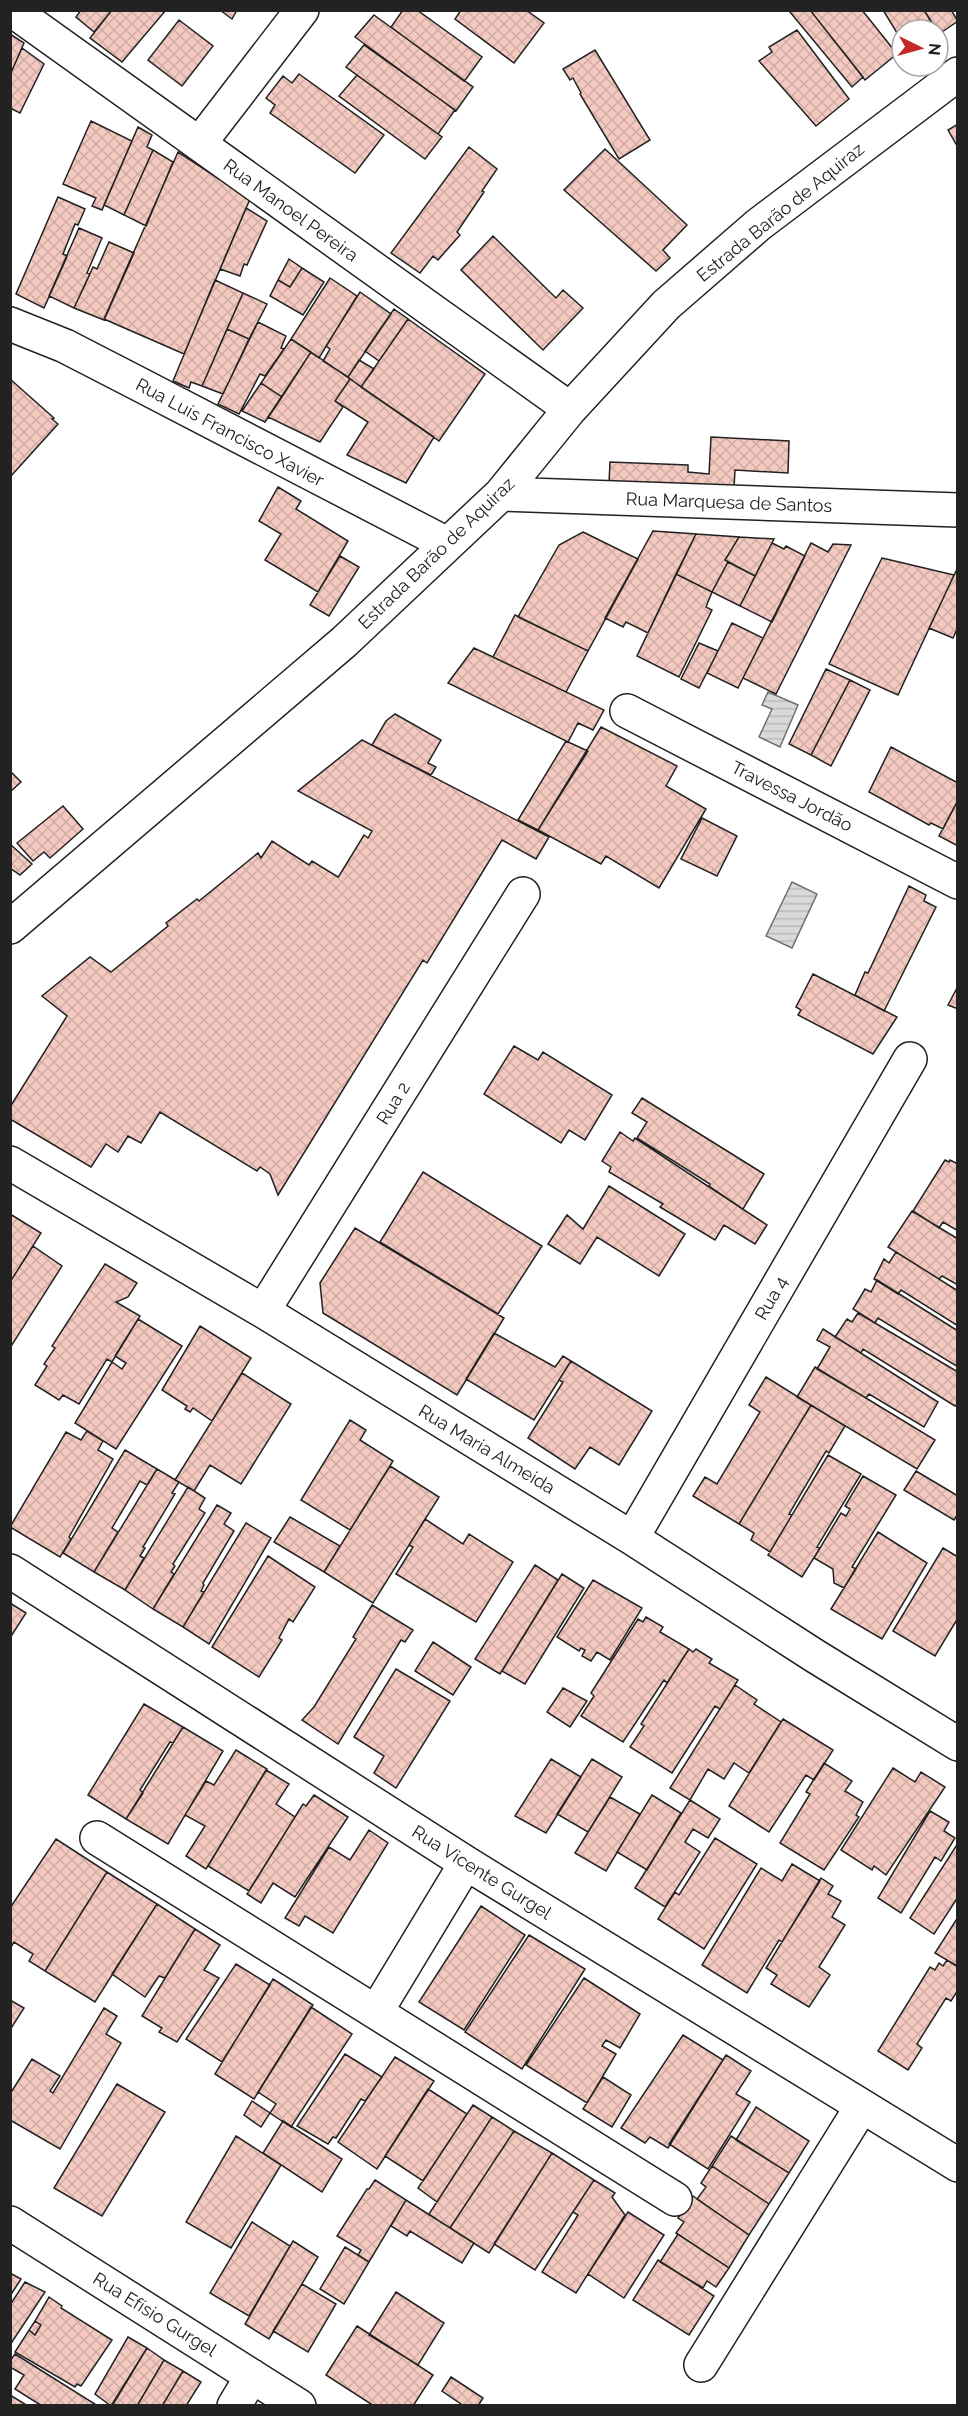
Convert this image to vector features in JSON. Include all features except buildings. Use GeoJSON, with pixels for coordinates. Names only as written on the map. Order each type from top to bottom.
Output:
{"type":"FeatureCollection","features":[{"type":"Feature","properties":{"kind":"street","name":"Rua Manoel Pereira"},"geometry":{"type":"LineString","coordinates":[[12,10],[570,409]]}},
{"type":"Feature","properties":{"kind":"street"},"geometry":{"type":"LineString","coordinates":[[199,144],[302,10]]}},
{"type":"Feature","properties":{"kind":"street","name":"Estrada Barão de Aquiraz"},"geometry":{"type":"LineString","coordinates":[[10,927],[344,642],[501,495],[570,409],[666,305],[758,225],[957,74]]}},
{"type":"Feature","properties":{"kind":"street","name":"Rua Luís Francisco Xavier"},"geometry":{"type":"LineString","coordinates":[[10,324],[64,346],[124,376],[447,544]]}},
{"type":"Feature","properties":{"kind":"street","name":"Rua Marquesa de Santos"},"geometry":{"type":"LineString","coordinates":[[501,495],[957,510]]}},
{"type":"Feature","properties":{"kind":"street","name":"Travessa Jordão"},"geometry":{"type":"LineString","coordinates":[[627,711],[957,882]]}},
{"type":"Feature","properties":{"kind":"street","name":"Rua 2"},"geometry":{"type":"LineString","coordinates":[[263,1311],[523,894]]}},
{"type":"Feature","properties":{"kind":"street","name":"Rua 4"},"geometry":{"type":"LineString","coordinates":[[632,1538],[910,1059]]}},
{"type":"Feature","properties":{"kind":"street","name":"Rua Maria Almeida"},"geometry":{"type":"LineString","coordinates":[[10,1164],[263,1311],[632,1538],[957,1744]]}},
{"type":"Feature","properties":{"kind":"street","name":"Rua Vicente Gurgel"},"geometry":{"type":"LineString","coordinates":[[10,1571],[466,1863],[957,2165]]}},
{"type":"Feature","properties":{"kind":"street"},"geometry":{"type":"LineString","coordinates":[[97,1838],[675,2199]]}},
{"type":"Feature","properties":{"kind":"street"},"geometry":{"type":"LineString","coordinates":[[376,2012],[466,1863]]}},
{"type":"Feature","properties":{"kind":"street"},"geometry":{"type":"LineString","coordinates":[[701,2365],[862,2106]]}},
{"type":"Feature","properties":{"kind":"street","name":"Rua Efísio Gurgel"},"geometry":{"type":"LineString","coordinates":[[10,2223],[299,2406]]}},
{"type":"Feature","properties":{"kind":"street"},"geometry":{"type":"LineString","coordinates":[[234,2406],[252,2376]]}},
{"type":"Feature","properties":{"kind":"shaded area"},"geometry":{"type":"Polygon","coordinates":[[[768,692],[798,705],[780,747],[759,737],[772,709],[762,705],[768,692]]]}},
{"type":"Feature","properties":{"kind":"shaded area"},"geometry":{"type":"Polygon","coordinates":[[[792,882],[817,894],[792,948],[766,936],[792,882]]]}}]}
